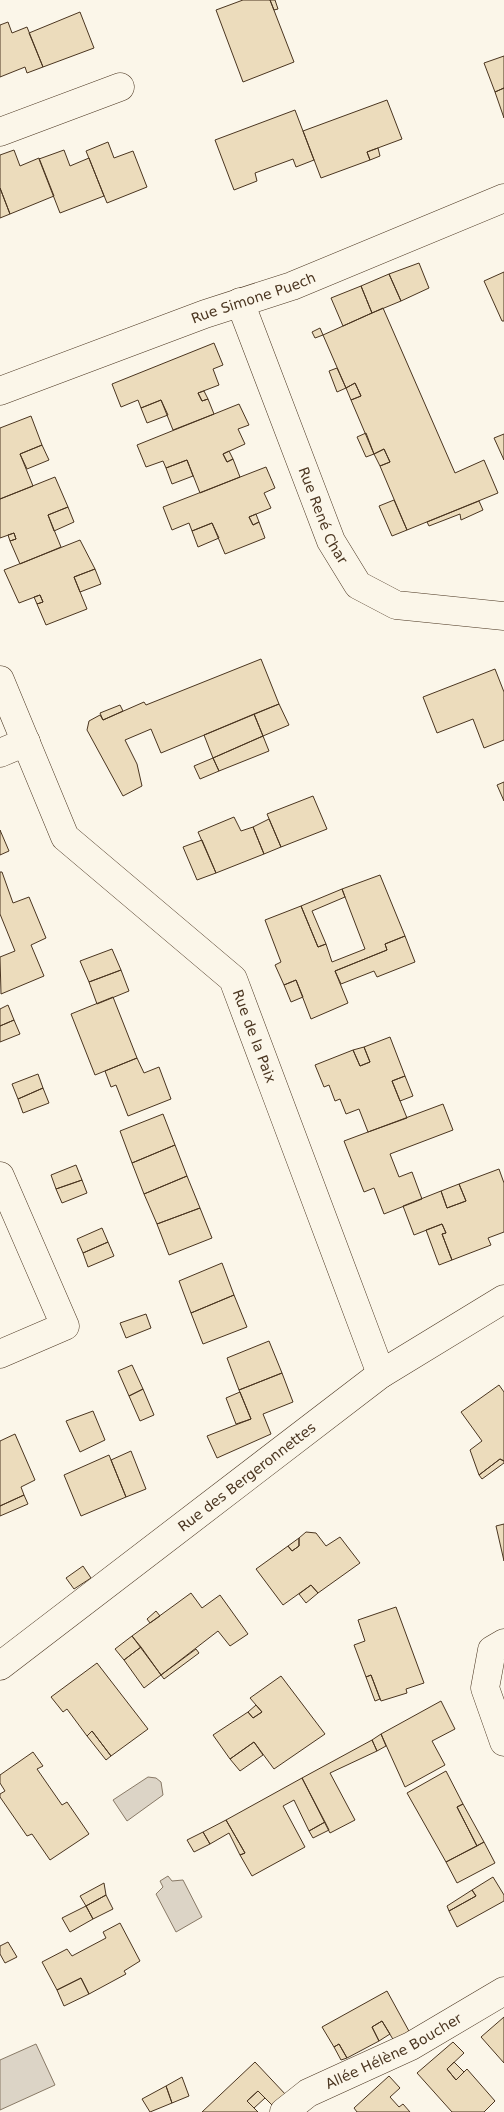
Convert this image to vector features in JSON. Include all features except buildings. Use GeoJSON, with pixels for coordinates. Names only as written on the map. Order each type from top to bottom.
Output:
{"type":"FeatureCollection","features":[{"type":"Feature","properties":{"kind":"street"},"geometry":{"type":"LineString","coordinates":[[0,132],[120,87]]}},
{"type":"Feature","properties":{"kind":"street","name":"Rue Simone Puech"},"geometry":{"type":"LineString","coordinates":[[0,391],[240,302],[292,286],[504,198]]}},
{"type":"Feature","properties":{"kind":"street","name":"Rue René Char"},"geometry":{"type":"LineString","coordinates":[[240,302],[331,541],[358,585],[396,605],[504,616]]}},
{"type":"Feature","properties":{"kind":"street","name":"Rue de la Paix"},"geometry":{"type":"LineString","coordinates":[[0,680],[65,837],[233,979],[381,1374]]}},
{"type":"Feature","properties":{"kind":"street"},"geometry":{"type":"LineString","coordinates":[[0,753],[26,742]]}},
{"type":"Feature","properties":{"kind":"street"},"geometry":{"type":"LineString","coordinates":[[0,1176],[65,1326],[0,1354]]}},
{"type":"Feature","properties":{"kind":"street","name":"Rue des Bergeronnettes"},"geometry":{"type":"LineString","coordinates":[[0,1666],[381,1374],[504,1300]]}},
{"type":"Feature","properties":{"kind":"street"},"geometry":{"type":"LineString","coordinates":[[498,1646],[484,1688],[504,1742]]}},
{"type":"Feature","properties":{"kind":"street","name":"Allée Hélène Boucher"},"geometry":{"type":"LineString","coordinates":[[284,2112],[308,2093],[411,2046],[504,1990]]}},
{"type":"Feature","properties":{"kind":"shaded area"},"geometry":{"type":"Polygon","coordinates":[[[148,1777],[156,1778],[161,1782],[163,1795],[127,1821],[113,1800],[148,1777]]]}},
{"type":"Feature","properties":{"kind":"shaded area"},"geometry":{"type":"Polygon","coordinates":[[[168,1876],[172,1881],[183,1880],[202,1917],[176,1932],[156,1894],[163,1887],[160,1881],[168,1876]]]}},
{"type":"Feature","properties":{"kind":"shaded area"},"geometry":{"type":"Polygon","coordinates":[[[36,2044],[55,2085],[0,2110],[0,2060],[36,2044]]]}}]}
